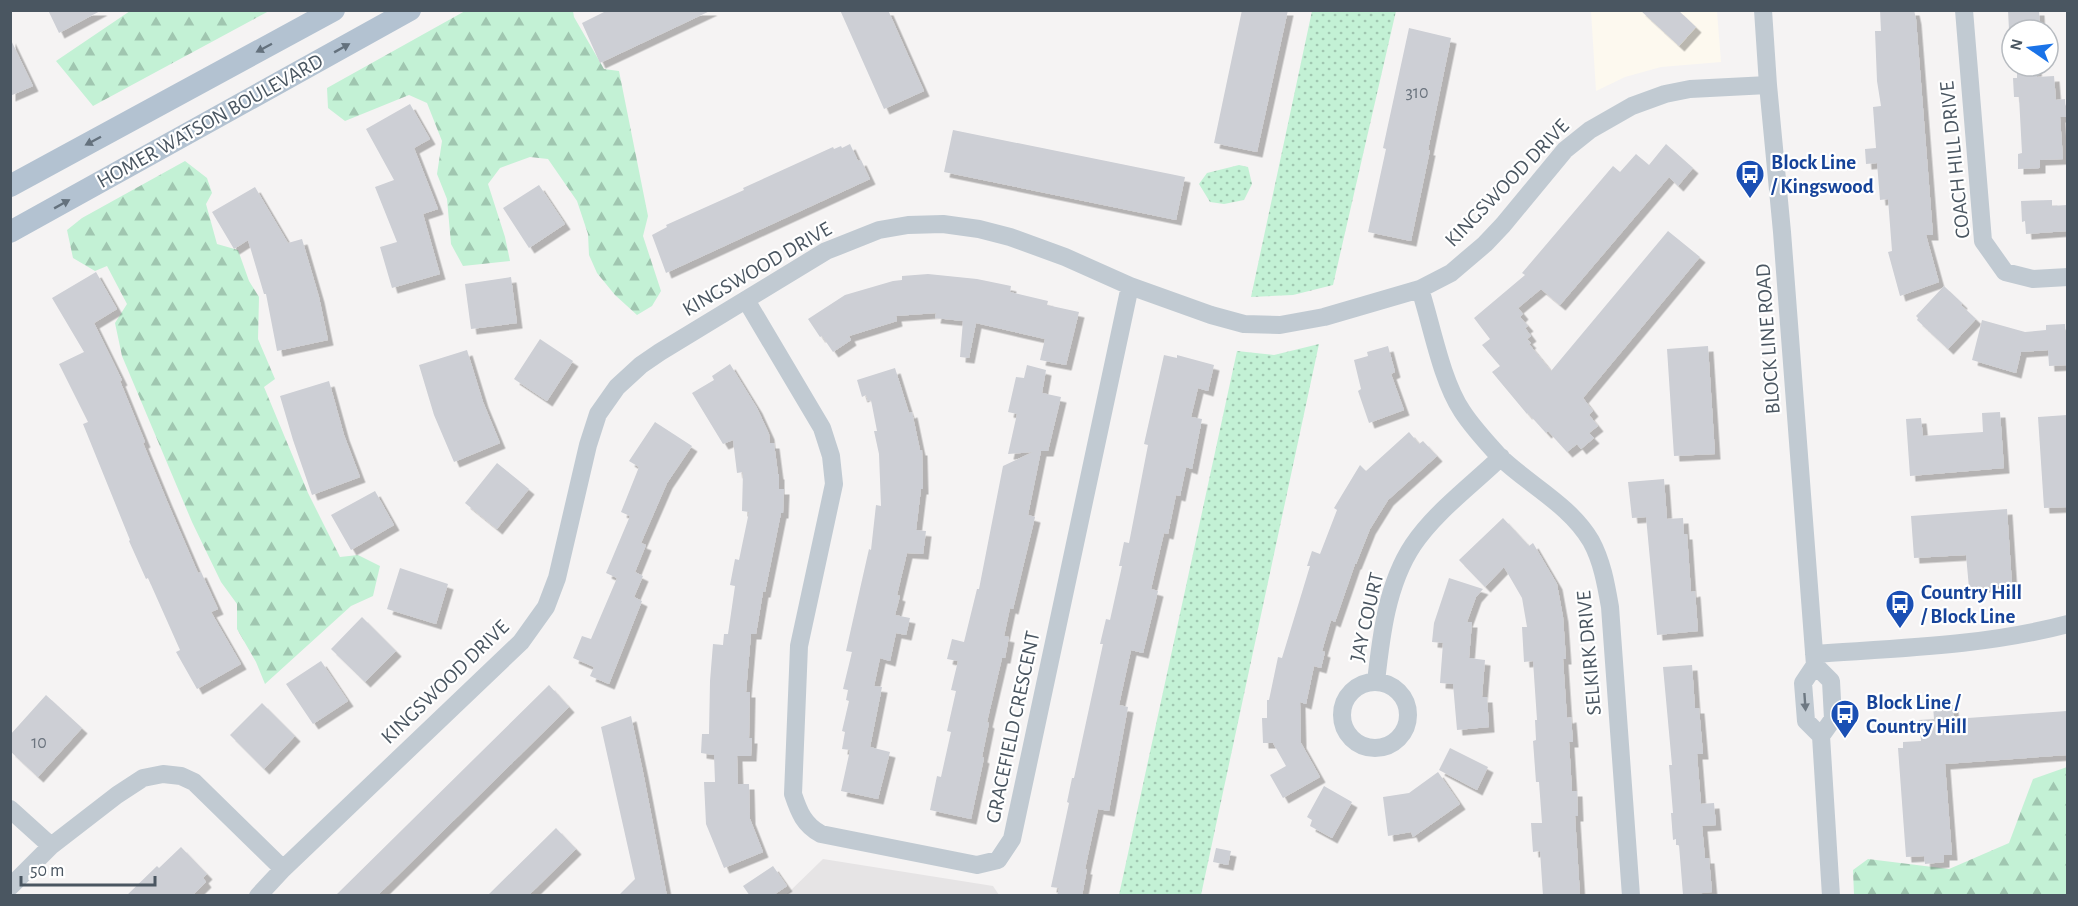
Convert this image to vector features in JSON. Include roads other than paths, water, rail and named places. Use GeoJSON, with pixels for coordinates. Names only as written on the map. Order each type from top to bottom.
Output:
{"type":"FeatureCollection","features":[{"type":"Feature","properties":{"kind":"main road","name":"HOMER WATSON BOULEVARD"},"geometry":{"type":"LineString","coordinates":[[10,186],[334,10]]}},
{"type":"Feature","properties":{"kind":"main road","name":"HOMER WATSON BOULEVARD"},"geometry":{"type":"LineString","coordinates":[[10,232],[410,10]]}},
{"type":"Feature","properties":{"kind":"street","name":"BLOCK LINE ROAD"},"geometry":{"type":"LineString","coordinates":[[1763,10],[1815,659],[1831,681],[1833,719],[1821,736],[1831,896]]}},
{"type":"Feature","properties":{"kind":"street","name":"COACH HILL DRIVE"},"geometry":{"type":"LineString","coordinates":[[1964,10],[1983,242],[2005,272],[2033,279],[2067,277]]}},
{"type":"Feature","properties":{"kind":"street","name":"KINGSWOOD DRIVE"},"geometry":{"type":"LineString","coordinates":[[258,896],[283,869],[521,642],[546,607],[557,578],[598,414],[617,387],[640,365],[826,251],[879,230],[909,225],[943,224],[979,229],[1010,237],[1065,257],[1130,286],[1211,315],[1244,324],[1280,325],[1324,317],[1420,290],[1451,273],[1503,225],[1565,150],[1590,130],[1632,106],[1665,94],[1690,89],[1768,85]]}},
{"type":"Feature","properties":{"kind":"street","name":"GRACEFIELD CRESCENT"},"geometry":{"type":"LineString","coordinates":[[746,300],[822,428],[831,456],[834,484],[799,646],[793,794],[800,815],[811,829],[821,834],[977,865],[998,860],[1012,839],[1130,286]]}},
{"type":"Feature","properties":{"kind":"street","name":"SELKIRK DRIVE"},"geometry":{"type":"LineString","coordinates":[[1420,290],[1445,375],[1461,411],[1501,457],[1548,495],[1584,531],[1592,543],[1605,576],[1610,607],[1631,896]]}},
{"type":"Feature","properties":{"kind":"street","name":"JAY COURT"},"geometry":{"type":"LineString","coordinates":[[1376,682],[1380,641],[1390,598],[1400,569],[1413,545],[1430,524],[1501,457]]}},
{"type":"Feature","properties":{"kind":"street"},"geometry":{"type":"LineString","coordinates":[[1815,659],[1994,639],[2042,631],[2067,624]]}},
{"type":"Feature","properties":{"kind":"street","name":"BLOCK LINE ROAD"},"geometry":{"type":"LineString","coordinates":[[1815,659],[1803,682],[1806,721],[1821,736]]}},
{"type":"Feature","properties":{"kind":"street"},"geometry":{"type":"LineString","coordinates":[[10,887],[51,846],[143,778],[163,774],[181,776],[194,782],[283,869]]}},
{"type":"Feature","properties":{"kind":"street"},"geometry":{"type":"LineString","coordinates":[[10,809],[51,846]]}},
{"type":"Feature","properties":{"kind":"place","name":"Block Line / Kingswood"},"geometry":{"type":"Point","coordinates":[1750,200]}},
{"type":"Feature","properties":{"kind":"place","name":"Country Hill / Block Line"},"geometry":{"type":"Point","coordinates":[1900,630]}},
{"type":"Feature","properties":{"kind":"place","name":"Block Line / Country Hill"},"geometry":{"type":"Point","coordinates":[1845,740]}}]}
